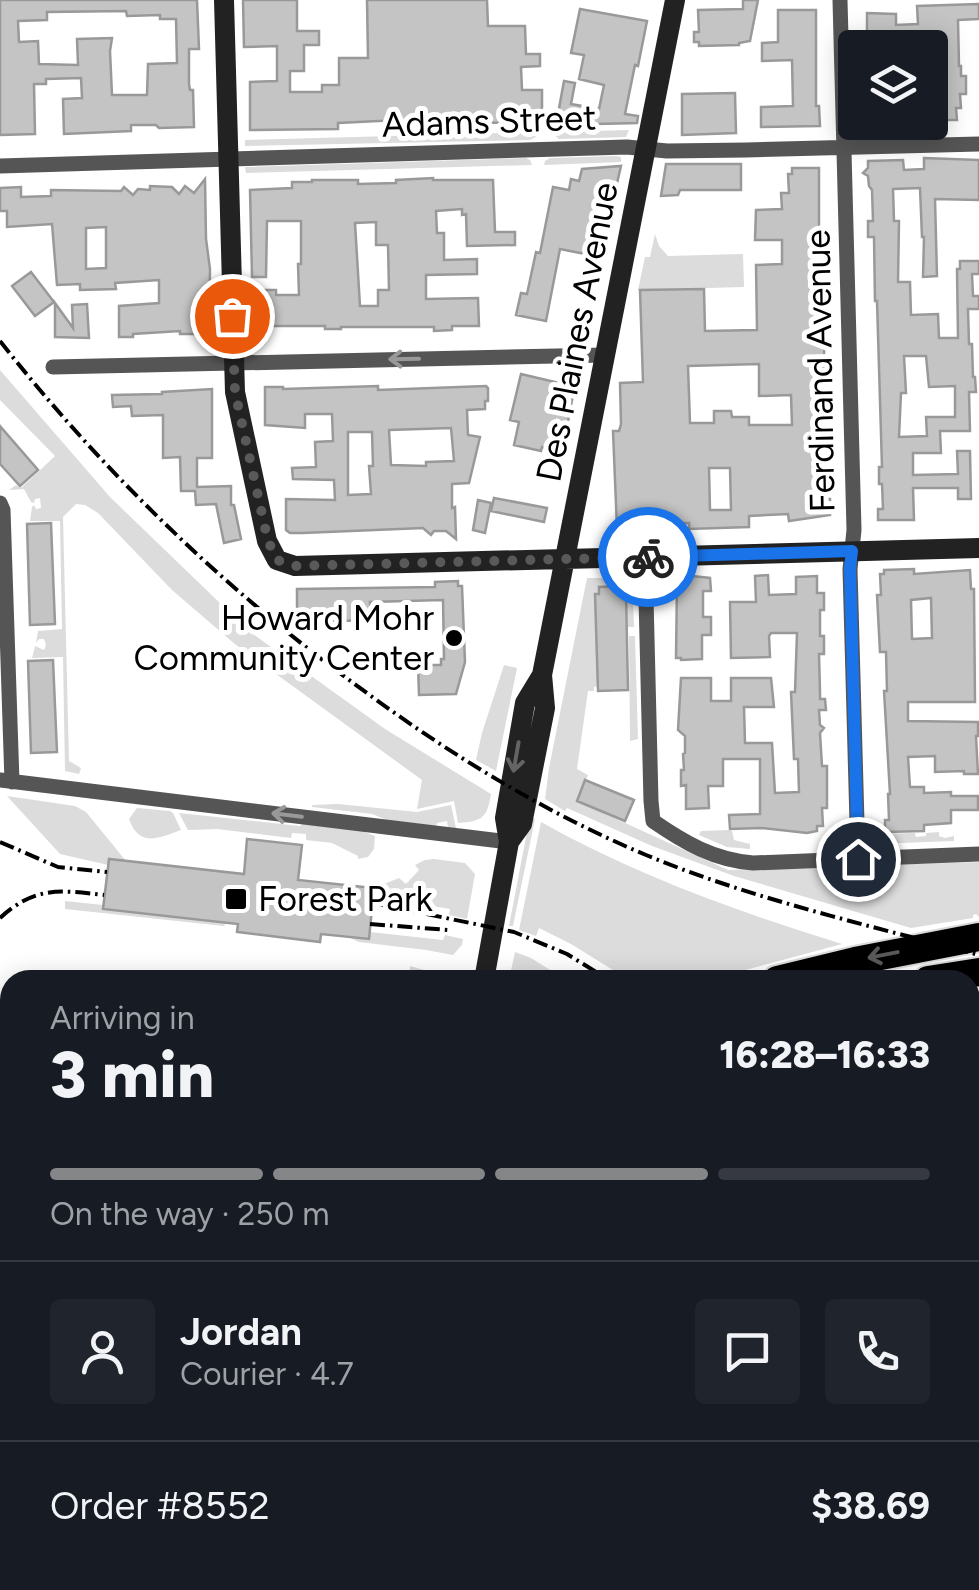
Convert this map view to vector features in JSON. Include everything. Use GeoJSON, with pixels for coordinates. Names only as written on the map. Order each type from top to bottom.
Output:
{"type":"FeatureCollection","features":[{"type":"Feature","properties":{"kind":"highway"},"geometry":{"type":"LineString","coordinates":[[819,970],[979,937]]}},
{"type":"Feature","properties":{"kind":"street"},"geometry":{"type":"LineString","coordinates":[[224,0],[232,362],[263,522],[277,560],[296,566],[979,548]]}},
{"type":"Feature","properties":{"kind":"street","name":"Des Plaines Avenue"},"geometry":{"type":"LineString","coordinates":[[486,970],[509,842],[522,824],[542,727],[542,676],[674,0]]}},
{"type":"Feature","properties":{"kind":"street","name":"Ferdinand Avenue"},"geometry":{"type":"LineString","coordinates":[[840,0],[858,859]]}},
{"type":"Feature","properties":{"kind":"street","name":"Adams Street"},"geometry":{"type":"LineString","coordinates":[[0,166],[626,147],[706,150],[979,144]]}},
{"type":"Feature","properties":{"kind":"street"},"geometry":{"type":"LineString","coordinates":[[54,367],[605,355]]}},
{"type":"Feature","properties":{"kind":"street"},"geometry":{"type":"LineString","coordinates":[[0,503],[6,781],[509,842]]}},
{"type":"Feature","properties":{"kind":"street"},"geometry":{"type":"LineString","coordinates":[[645,557],[650,801],[654,821],[705,852],[736,862],[979,854]]}},
{"type":"Feature","properties":{"kind":"shaded area"},"geometry":{"type":"Polygon","coordinates":[[[629,130],[626,137],[559,139],[551,132],[629,130]]]}},
{"type":"Feature","properties":{"kind":"shaded area"},"geometry":{"type":"Polygon","coordinates":[[[539,132],[530,140],[245,146],[245,140],[539,132]]]}},
{"type":"Feature","properties":{"kind":"shaded area"},"geometry":{"type":"Polygon","coordinates":[[[621,157],[621,162],[544,165],[550,158],[621,157]]]}},
{"type":"Feature","properties":{"kind":"shaded area"},"geometry":{"type":"Polygon","coordinates":[[[526,158],[532,165],[246,173],[245,167],[526,158]]]}},
{"type":"Feature","properties":{"kind":"shaded area"},"geometry":{"type":"Polygon","coordinates":[[[655,234],[668,256],[743,254],[744,287],[638,290],[655,234]]]}},
{"type":"Feature","properties":{"kind":"shaded area"},"geometry":{"type":"Polygon","coordinates":[[[0,370],[110,497],[250,632],[385,729],[491,794],[482,817],[458,823],[454,801],[417,809],[422,780],[236,645],[172,590],[98,513],[76,504],[63,517],[69,761],[81,768],[79,774],[65,771],[63,657],[32,658],[35,646],[44,650],[46,645],[44,639],[36,643],[38,631],[62,629],[60,521],[30,521],[32,507],[41,508],[40,498],[34,503],[24,489],[9,490],[16,485],[21,488],[55,456],[0,400],[0,370]]]}},
{"type":"Feature","properties":{"kind":"shaded area"},"geometry":{"type":"Polygon","coordinates":[[[587,578],[632,578],[634,627],[627,627],[625,593],[620,593],[620,586],[595,594],[598,686],[588,691],[577,769],[588,775],[577,801],[728,870],[979,862],[979,917],[976,914],[973,918],[911,928],[734,876],[652,846],[567,808],[565,811],[545,799],[587,578]]]}},
{"type":"Feature","properties":{"kind":"shaded area"},"geometry":{"type":"Polygon","coordinates":[[[629,636],[635,636],[638,739],[630,741],[629,636]]]}},
{"type":"Feature","properties":{"kind":"shaded area"},"geometry":{"type":"Polygon","coordinates":[[[504,665],[517,668],[496,771],[476,760],[504,665]]]}},
{"type":"Feature","properties":{"kind":"shaded area"},"geometry":{"type":"Polygon","coordinates":[[[7,796],[75,806],[86,812],[126,861],[109,859],[108,865],[60,854],[7,796]]]}},
{"type":"Feature","properties":{"kind":"shaded area"},"geometry":{"type":"Polygon","coordinates":[[[338,804],[417,812],[451,805],[456,828],[448,828],[447,821],[437,823],[436,827],[312,807],[338,804]]]}},
{"type":"Feature","properties":{"kind":"shaded area"},"geometry":{"type":"Polygon","coordinates":[[[137,808],[170,811],[181,830],[158,838],[138,834],[129,819],[137,808]]]}},
{"type":"Feature","properties":{"kind":"shaded area"},"geometry":{"type":"Polygon","coordinates":[[[179,813],[300,826],[304,822],[362,831],[375,836],[374,849],[368,857],[358,859],[332,843],[306,840],[306,834],[292,833],[291,838],[217,829],[188,830],[179,813]]]}},
{"type":"Feature","properties":{"kind":"shaded area"},"geometry":{"type":"Polygon","coordinates":[[[530,816],[535,819],[513,926],[509,926],[530,816]]]}},
{"type":"Feature","properties":{"kind":"shaded area"},"geometry":{"type":"Polygon","coordinates":[[[541,822],[688,891],[842,944],[745,970],[613,970],[539,928],[536,936],[519,930],[541,822]]]}},
{"type":"Feature","properties":{"kind":"shaded area"},"geometry":{"type":"Polygon","coordinates":[[[729,830],[734,840],[750,844],[750,849],[727,847],[699,835],[701,831],[729,830]]]}},
{"type":"Feature","properties":{"kind":"shaded area"},"geometry":{"type":"Polygon","coordinates":[[[939,832],[945,838],[954,836],[954,841],[874,844],[868,834],[915,833],[916,837],[939,832]]]}},
{"type":"Feature","properties":{"kind":"shaded area"},"geometry":{"type":"Polygon","coordinates":[[[434,859],[465,863],[475,874],[467,919],[449,915],[450,909],[374,896],[374,888],[399,878],[406,884],[419,870],[415,865],[434,859]]]}},
{"type":"Feature","properties":{"kind":"shaded area"},"geometry":{"type":"Polygon","coordinates":[[[65,901],[226,923],[224,926],[65,909],[65,901]]]}},
{"type":"Feature","properties":{"kind":"shaded area"},"geometry":{"type":"Polygon","coordinates":[[[370,932],[463,939],[453,955],[359,942],[348,937],[368,939],[370,932]]]}},
{"type":"Feature","properties":{"kind":"shaded area"},"geometry":{"type":"Polygon","coordinates":[[[515,952],[550,970],[511,970],[515,952]]]}},
{"type":"Feature","properties":{"kind":"building"},"geometry":{"type":"Polygon","coordinates":[[[0,0],[197,0],[199,49],[189,49],[194,127],[131,125],[131,131],[64,134],[63,99],[82,98],[81,78],[46,79],[46,84],[34,84],[35,134],[0,135],[0,0]],[[126,11],[47,12],[47,20],[18,21],[19,42],[38,41],[39,64],[78,65],[77,39],[112,38],[112,95],[147,95],[148,64],[177,63],[176,19],[160,19],[160,15],[127,16],[126,11]]]}},
{"type":"Feature","properties":{"kind":"building"},"geometry":{"type":"Polygon","coordinates":[[[243,0],[297,0],[297,31],[319,31],[319,45],[304,45],[304,71],[290,71],[290,92],[322,92],[322,85],[339,85],[339,58],[368,58],[367,0],[487,0],[488,26],[525,26],[526,54],[540,54],[540,66],[521,67],[522,90],[542,90],[542,122],[430,124],[399,120],[338,123],[338,129],[250,130],[250,82],[277,81],[277,46],[244,47],[243,0]]]}},
{"type":"Feature","properties":{"kind":"building"},"geometry":{"type":"Polygon","coordinates":[[[743,0],[758,0],[750,41],[699,46],[699,42],[694,42],[694,32],[699,32],[698,10],[743,9],[743,0]]]}},
{"type":"Feature","properties":{"kind":"building"},"geometry":{"type":"Polygon","coordinates":[[[979,4],[979,19],[958,20],[959,66],[961,76],[966,76],[966,94],[960,94],[957,120],[948,120],[948,30],[867,30],[867,13],[896,14],[896,25],[918,24],[917,6],[979,4]]]}},
{"type":"Feature","properties":{"kind":"building"},"geometry":{"type":"Polygon","coordinates":[[[580,9],[647,21],[625,114],[638,116],[637,123],[556,125],[564,81],[575,83],[571,104],[599,109],[604,85],[579,79],[584,55],[571,53],[580,9]]]}},
{"type":"Feature","properties":{"kind":"building"},"geometry":{"type":"Polygon","coordinates":[[[778,10],[816,10],[816,106],[820,126],[761,127],[761,107],[793,106],[792,60],[762,61],[762,43],[778,42],[778,10]]]}},
{"type":"Feature","properties":{"kind":"building"},"geometry":{"type":"Polygon","coordinates":[[[735,93],[736,133],[682,135],[682,94],[735,93]]]}},
{"type":"Feature","properties":{"kind":"building"},"geometry":{"type":"Polygon","coordinates":[[[924,158],[979,160],[979,200],[935,199],[937,276],[923,277],[920,188],[893,189],[894,221],[899,221],[898,282],[910,282],[911,315],[938,314],[939,338],[958,338],[960,261],[979,261],[979,274],[972,274],[973,296],[979,296],[979,309],[968,309],[976,392],[969,392],[970,431],[940,431],[941,453],[913,453],[913,475],[958,474],[957,451],[970,451],[971,499],[958,499],[958,488],[913,488],[914,520],[878,520],[878,509],[883,509],[879,484],[882,467],[877,301],[874,237],[868,237],[868,221],[873,221],[872,190],[868,176],[863,173],[868,161],[903,160],[904,170],[924,169],[924,158]],[[904,356],[906,393],[901,393],[899,437],[927,436],[926,417],[955,417],[955,386],[929,387],[926,356],[904,356]]]}},
{"type":"Feature","properties":{"kind":"building"},"geometry":{"type":"Polygon","coordinates":[[[666,164],[741,164],[741,190],[680,190],[678,195],[661,196],[666,164]]]}},
{"type":"Feature","properties":{"kind":"building"},"geometry":{"type":"Polygon","coordinates":[[[621,166],[600,257],[560,249],[546,321],[516,315],[521,293],[527,294],[536,252],[540,253],[553,187],[569,190],[571,179],[579,181],[582,169],[621,166]]]}},
{"type":"Feature","properties":{"kind":"building"},"geometry":{"type":"Polygon","coordinates":[[[792,168],[819,168],[825,424],[821,424],[821,499],[830,499],[830,515],[789,521],[788,514],[749,516],[749,527],[689,529],[689,523],[617,529],[613,431],[619,431],[621,424],[620,383],[643,382],[640,290],[704,289],[705,331],[757,330],[756,265],[782,264],[782,240],[755,240],[756,210],[782,209],[781,193],[789,193],[788,174],[792,174],[792,168]],[[759,364],[688,366],[690,423],[714,423],[714,411],[731,411],[732,417],[749,417],[749,425],[792,425],[791,395],[759,396],[759,364]],[[709,468],[710,510],[731,510],[730,468],[709,468]]]}},
{"type":"Feature","properties":{"kind":"building"},"geometry":{"type":"Polygon","coordinates":[[[205,179],[209,334],[180,331],[119,337],[119,306],[159,303],[159,280],[115,283],[116,289],[80,290],[80,284],[57,285],[52,224],[7,227],[7,211],[0,211],[0,188],[21,187],[21,197],[51,196],[51,190],[121,191],[124,187],[133,195],[138,189],[150,190],[150,186],[172,187],[179,194],[185,186],[194,193],[205,179]],[[106,227],[86,228],[86,269],[106,268],[106,227]]]}},
{"type":"Feature","properties":{"kind":"building"},"geometry":{"type":"Polygon","coordinates":[[[312,180],[358,180],[358,184],[493,180],[495,232],[515,232],[515,245],[467,246],[466,214],[462,215],[462,209],[436,211],[437,233],[444,233],[444,260],[477,259],[477,274],[426,275],[426,299],[478,298],[479,326],[434,331],[434,327],[264,326],[264,290],[276,290],[276,295],[299,295],[301,221],[267,221],[266,277],[252,277],[250,190],[292,188],[292,182],[312,180]],[[376,222],[355,223],[360,306],[378,306],[378,290],[389,290],[388,245],[376,245],[376,222]]]}},
{"type":"Feature","properties":{"kind":"building"},"geometry":{"type":"Polygon","coordinates":[[[31,272],[54,302],[35,316],[12,286],[31,272]]]}},
{"type":"Feature","properties":{"kind":"building"},"geometry":{"type":"Polygon","coordinates":[[[55,303],[73,328],[72,305],[87,304],[89,338],[55,337],[55,303]]]}},
{"type":"Feature","properties":{"kind":"building"},"geometry":{"type":"Polygon","coordinates":[[[521,374],[559,383],[560,376],[576,379],[566,432],[556,430],[554,450],[514,445],[519,422],[510,420],[521,374]]]}},
{"type":"Feature","properties":{"kind":"building"},"geometry":{"type":"Polygon","coordinates":[[[486,386],[485,409],[467,410],[468,435],[480,437],[469,483],[452,484],[456,539],[446,531],[434,531],[431,535],[423,528],[303,533],[286,530],[286,499],[335,500],[334,480],[293,479],[292,468],[316,467],[315,442],[333,441],[332,414],[305,414],[305,428],[265,425],[265,387],[486,386]],[[451,428],[389,430],[391,465],[426,466],[426,462],[454,461],[451,428]],[[348,432],[348,495],[371,494],[372,432],[348,432]]]}},
{"type":"Feature","properties":{"kind":"building"},"geometry":{"type":"Polygon","coordinates":[[[212,389],[212,458],[197,458],[197,487],[231,486],[231,505],[241,539],[224,543],[216,504],[196,505],[195,491],[181,491],[180,457],[163,458],[163,415],[132,416],[131,406],[113,407],[112,395],[212,389]]]}},
{"type":"Feature","properties":{"kind":"building"},"geometry":{"type":"Polygon","coordinates":[[[0,426],[38,470],[20,486],[0,464],[0,426]]]}},
{"type":"Feature","properties":{"kind":"building"},"geometry":{"type":"Polygon","coordinates":[[[494,498],[547,508],[544,522],[491,511],[494,498]]]}},
{"type":"Feature","properties":{"kind":"building"},"geometry":{"type":"Polygon","coordinates":[[[478,500],[491,503],[485,533],[473,530],[478,500]]]}},
{"type":"Feature","properties":{"kind":"building"},"geometry":{"type":"Polygon","coordinates":[[[51,523],[55,624],[30,625],[27,524],[51,523]]]}},
{"type":"Feature","properties":{"kind":"building"},"geometry":{"type":"Polygon","coordinates":[[[914,569],[914,574],[970,570],[974,589],[975,702],[908,702],[908,721],[978,722],[978,774],[935,772],[935,756],[908,757],[910,787],[924,787],[924,793],[978,796],[978,810],[951,810],[951,823],[924,825],[924,831],[885,832],[890,794],[884,691],[886,652],[880,652],[877,595],[881,595],[880,574],[884,570],[914,569]],[[931,598],[911,600],[912,639],[932,638],[931,598]]]}},
{"type":"Feature","properties":{"kind":"building"},"geometry":{"type":"Polygon","coordinates":[[[768,575],[769,595],[796,594],[796,577],[817,576],[817,593],[824,593],[820,636],[824,636],[824,654],[819,654],[820,699],[825,699],[826,710],[819,710],[820,725],[824,728],[820,733],[822,766],[827,766],[827,808],[822,808],[823,826],[807,833],[730,829],[729,815],[760,814],[760,759],[723,759],[723,786],[708,786],[709,808],[686,809],[686,785],[681,786],[685,736],[678,730],[681,678],[711,678],[711,701],[731,701],[731,678],[771,678],[774,707],[744,707],[745,743],[772,743],[775,793],[799,792],[791,692],[795,692],[797,633],[771,633],[770,657],[731,658],[730,602],[756,602],[755,576],[768,575]]]}},
{"type":"Feature","properties":{"kind":"building"},"geometry":{"type":"Polygon","coordinates":[[[692,576],[710,578],[711,591],[703,591],[703,617],[711,617],[711,635],[702,635],[702,659],[681,660],[676,658],[677,582],[692,576]]]}},
{"type":"Feature","properties":{"kind":"building"},"geometry":{"type":"Polygon","coordinates":[[[458,581],[458,586],[462,586],[465,662],[456,694],[419,695],[418,665],[441,665],[444,659],[443,600],[370,602],[371,620],[308,622],[297,616],[297,589],[435,587],[435,582],[458,581]]]}},
{"type":"Feature","properties":{"kind":"building"},"geometry":{"type":"Polygon","coordinates":[[[620,586],[620,594],[626,593],[628,690],[598,691],[595,594],[599,594],[599,587],[620,586]]]}},
{"type":"Feature","properties":{"kind":"building"},"geometry":{"type":"Polygon","coordinates":[[[53,660],[57,752],[31,753],[28,661],[53,660]]]}},
{"type":"Feature","properties":{"kind":"building"},"geometry":{"type":"Polygon","coordinates":[[[585,780],[634,800],[625,821],[577,801],[585,780]]]}},
{"type":"Feature","properties":{"kind":"building"},"geometry":{"type":"Polygon","coordinates":[[[247,839],[302,845],[298,880],[374,888],[369,939],[321,934],[320,942],[237,932],[238,924],[103,909],[109,859],[244,874],[247,839]]]}},
{"type":"Feature","properties":{"kind":"railway"},"geometry":{"type":"LineString","coordinates":[[0,341],[83,440],[220,575],[319,657],[470,763],[574,822],[686,871],[811,910],[979,955]]}},
{"type":"Feature","properties":{"kind":"railway"},"geometry":{"type":"LineString","coordinates":[[0,842],[58,867],[107,872]]}},
{"type":"Feature","properties":{"kind":"railway"},"geometry":{"type":"LineString","coordinates":[[0,918],[37,895],[104,895]]}},
{"type":"Feature","properties":{"kind":"railway"},"geometry":{"type":"LineString","coordinates":[[373,903],[514,932],[567,954],[593,970]]}},
{"type":"Feature","properties":{"kind":"railway"},"geometry":{"type":"LineString","coordinates":[[370,924],[448,930]]}},
{"type":"Feature","properties":{"kind":"way so far"},"geometry":{"type":"LineString","coordinates":[[232,316],[235,392],[268,541],[277,560],[296,566],[648,557]]}},
{"type":"Feature","properties":{"kind":"place","name":"Howard Mohr Community Center"},"geometry":{"type":"Point","coordinates":[454,638]}},
{"type":"Feature","properties":{"kind":"place","name":"Forest Park"},"geometry":{"type":"Point","coordinates":[236,899]}},
{"type":"Feature","properties":{"kind":"route"},"geometry":{"type":"LineString","coordinates":[[648,557],[852,551],[858,859]]}}]}
